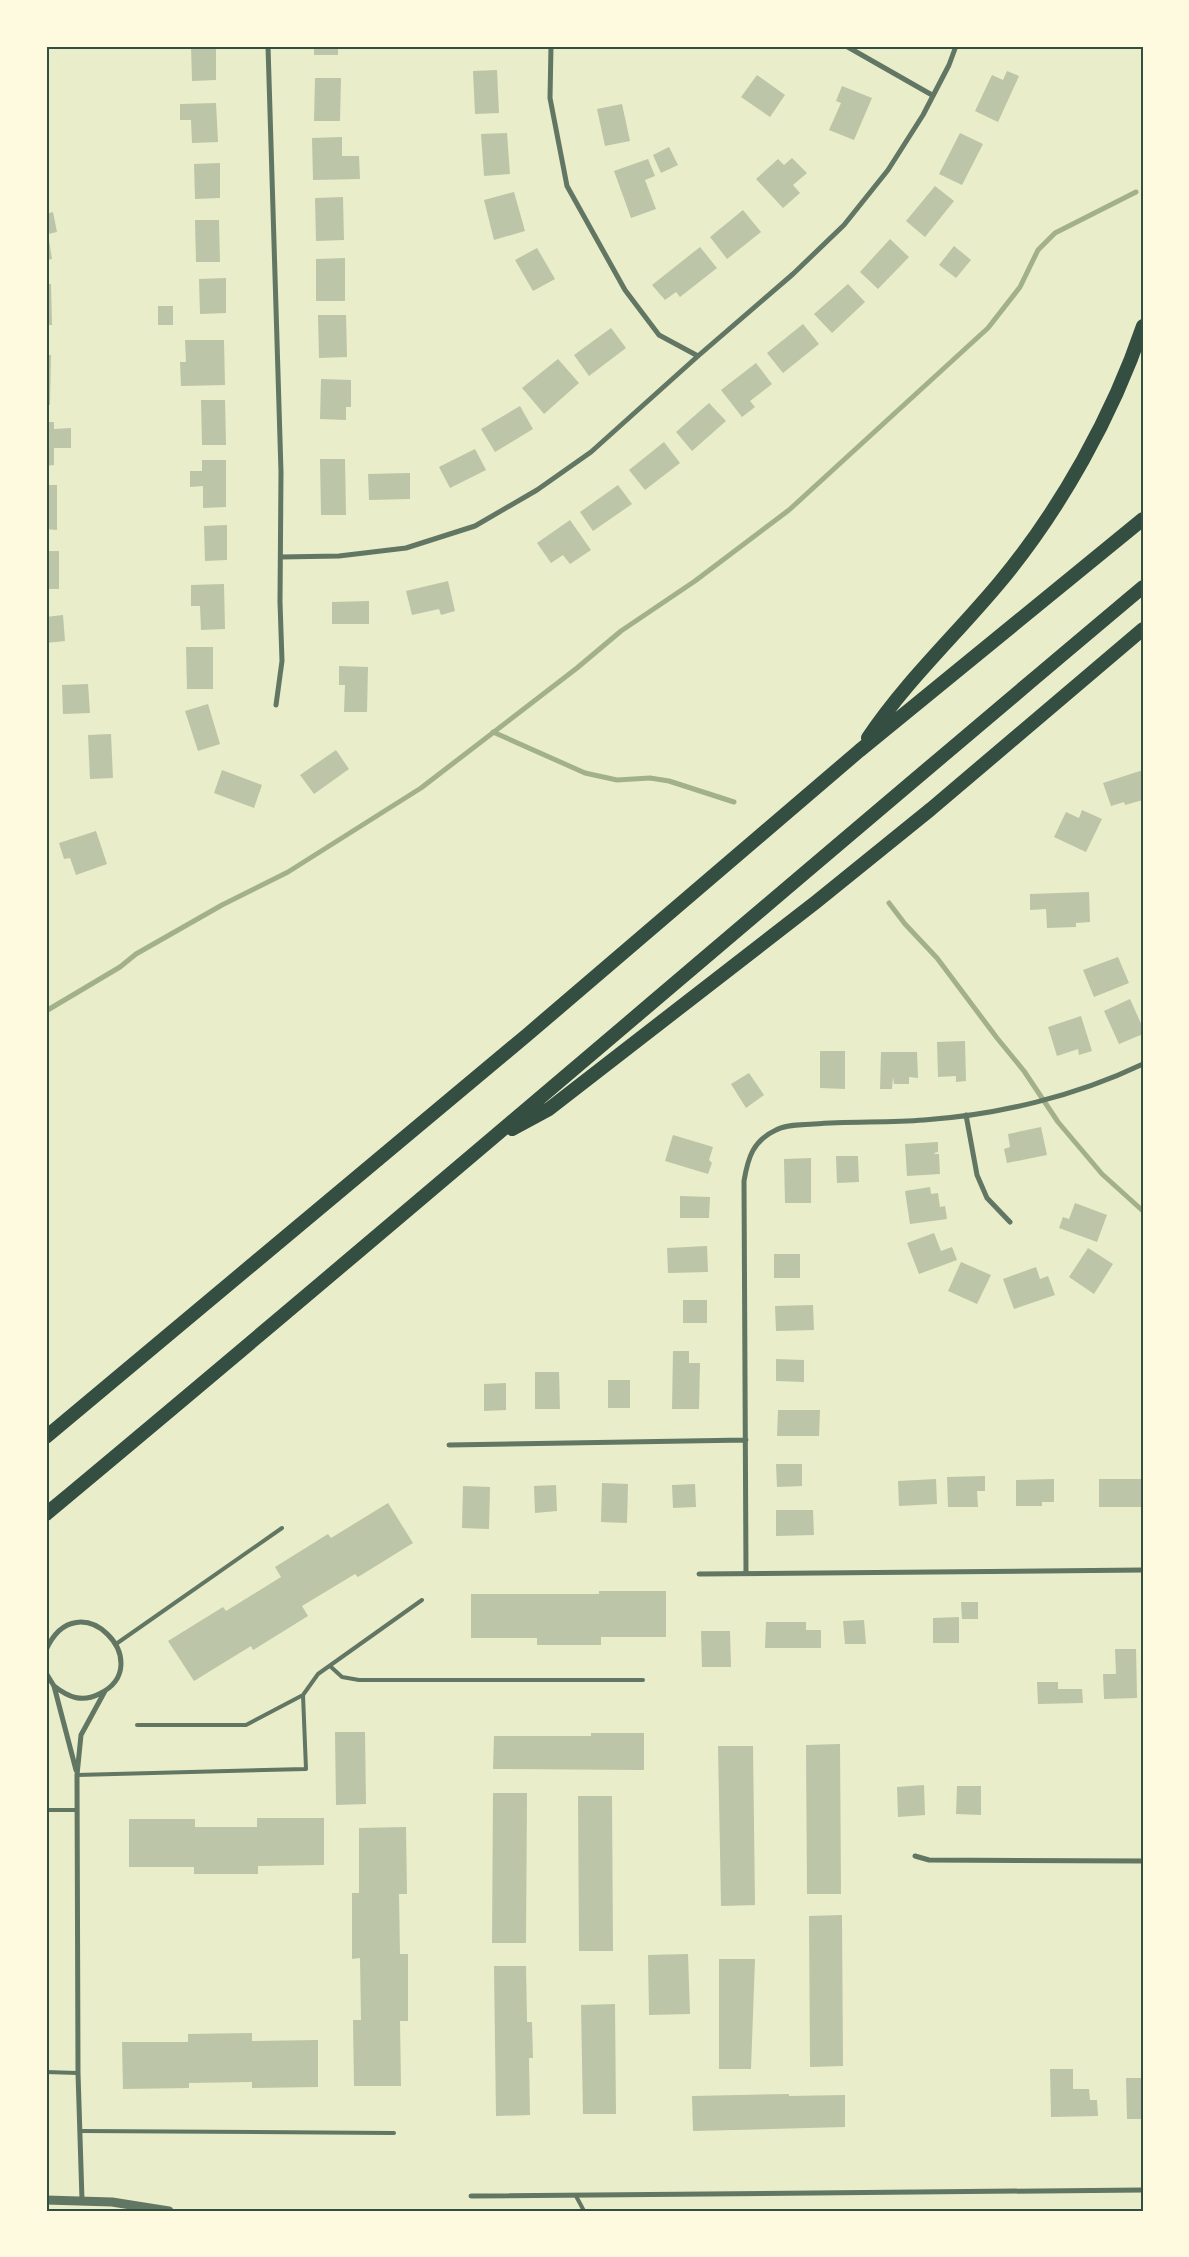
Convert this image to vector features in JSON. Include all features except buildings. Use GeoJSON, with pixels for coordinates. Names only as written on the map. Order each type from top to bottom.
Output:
{"type":"FeatureCollection","features":[{"type":"Feature","properties":{"kind":"highway"},"geometry":{"type":"LineString","coordinates":[[859,751],[896,699],[970,617],[1028,545],[1075,471],[1102,422],[1143,326]]}},
{"type":"Feature","properties":{"kind":"highway"},"geometry":{"type":"LineString","coordinates":[[46,1437],[526,1035],[859,751],[1143,519]]}},
{"type":"Feature","properties":{"kind":"highway"},"geometry":{"type":"LineString","coordinates":[[46,1514],[493,1139],[839,842],[1143,587]]}},
{"type":"Feature","properties":{"kind":"highway"},"geometry":{"type":"LineString","coordinates":[[493,1139],[550,1109],[816,902],[1118,652],[1143,629]]}},
{"type":"Feature","properties":{"kind":"highway"},"geometry":{"type":"LineString","coordinates":[[1118,652],[1143,637]]}},
{"type":"Feature","properties":{"kind":"street"},"geometry":{"type":"LineString","coordinates":[[268,46],[281,462],[280,602],[282,661],[276,705]]}},
{"type":"Feature","properties":{"kind":"street"},"geometry":{"type":"LineString","coordinates":[[550,46],[550,98],[567,186],[630,298],[659,335],[698,356]]}},
{"type":"Feature","properties":{"kind":"street"},"geometry":{"type":"LineString","coordinates":[[846,46],[932,96]]}},
{"type":"Feature","properties":{"kind":"street"},"geometry":{"type":"LineString","coordinates":[[281,558],[339,556],[406,548],[475,526],[537,490],[591,452],[793,274],[844,225],[888,170],[923,115],[949,65],[956,46]]}},
{"type":"Feature","properties":{"kind":"street"},"geometry":{"type":"LineString","coordinates":[[746,1573],[744,1181],[748,1156],[762,1139],[778,1129],[797,1125],[925,1120],[1003,1109],[1069,1093],[1112,1079],[1143,1064]]}},
{"type":"Feature","properties":{"kind":"street"},"geometry":{"type":"LineString","coordinates":[[966,1115],[977,1175],[987,1198],[1010,1222]]}},
{"type":"Feature","properties":{"kind":"street"},"geometry":{"type":"LineString","coordinates":[[449,1445],[746,1440]]}},
{"type":"Feature","properties":{"kind":"street"},"geometry":{"type":"LineString","coordinates":[[699,1574],[1143,1570]]}},
{"type":"Feature","properties":{"kind":"street"},"geometry":{"type":"LineString","coordinates":[[46,1650],[52,1638],[65,1627],[82,1622],[98,1626],[112,1636],[120,1652],[120,1669],[117,1678],[105,1692],[81,1735],[77,1775],[78,2073],[82,2200]]}},
{"type":"Feature","properties":{"kind":"street"},"geometry":{"type":"LineString","coordinates":[[46,1673],[54,1686],[77,1775]]}},
{"type":"Feature","properties":{"kind":"street"},"geometry":{"type":"LineString","coordinates":[[54,1686],[65,1695],[78,1699],[92,1698],[105,1692]]}},
{"type":"Feature","properties":{"kind":"street"},"geometry":{"type":"LineString","coordinates":[[915,1856],[929,1860],[1143,1860]]}},
{"type":"Feature","properties":{"kind":"street"},"geometry":{"type":"LineString","coordinates":[[471,2196],[1143,2190]]}},
{"type":"Feature","properties":{"kind":"street"},"geometry":{"type":"LineString","coordinates":[[46,2200],[112,2202],[169,2211]]}},
{"type":"Feature","properties":{"kind":"lane"},"geometry":{"type":"LineString","coordinates":[[116,1644],[282,1528]]}},
{"type":"Feature","properties":{"kind":"lane"},"geometry":{"type":"LineString","coordinates":[[137,1725],[246,1725],[303,1695],[318,1674],[422,1600]]}},
{"type":"Feature","properties":{"kind":"lane"},"geometry":{"type":"LineString","coordinates":[[330,1666],[342,1677],[359,1680],[643,1680]]}},
{"type":"Feature","properties":{"kind":"lane"},"geometry":{"type":"LineString","coordinates":[[77,1775],[306,1769],[303,1695]]}},
{"type":"Feature","properties":{"kind":"lane"},"geometry":{"type":"LineString","coordinates":[[46,1810],[76,1810]]}},
{"type":"Feature","properties":{"kind":"lane"},"geometry":{"type":"LineString","coordinates":[[46,2072],[78,2073]]}},
{"type":"Feature","properties":{"kind":"lane"},"geometry":{"type":"LineString","coordinates":[[80,2131],[394,2134]]}},
{"type":"Feature","properties":{"kind":"lane"},"geometry":{"type":"LineString","coordinates":[[576,2196],[584,2211]]}},
{"type":"Feature","properties":{"kind":"waterway"},"geometry":{"type":"LineString","coordinates":[[46,1011],[120,967],[136,954],[222,905],[288,872],[421,788],[577,668],[621,631],[695,581],[789,510],[988,328],[1020,287],[1038,250],[1055,233],[1136,192]]}},
{"type":"Feature","properties":{"kind":"waterway"},"geometry":{"type":"LineString","coordinates":[[493,732],[585,773],[617,780],[650,778],[669,781],[734,802]]}},
{"type":"Feature","properties":{"kind":"waterway"},"geometry":{"type":"LineString","coordinates":[[889,903],[905,924],[937,958],[1024,1071],[1058,1122],[1102,1174],[1143,1211]]}}]}
